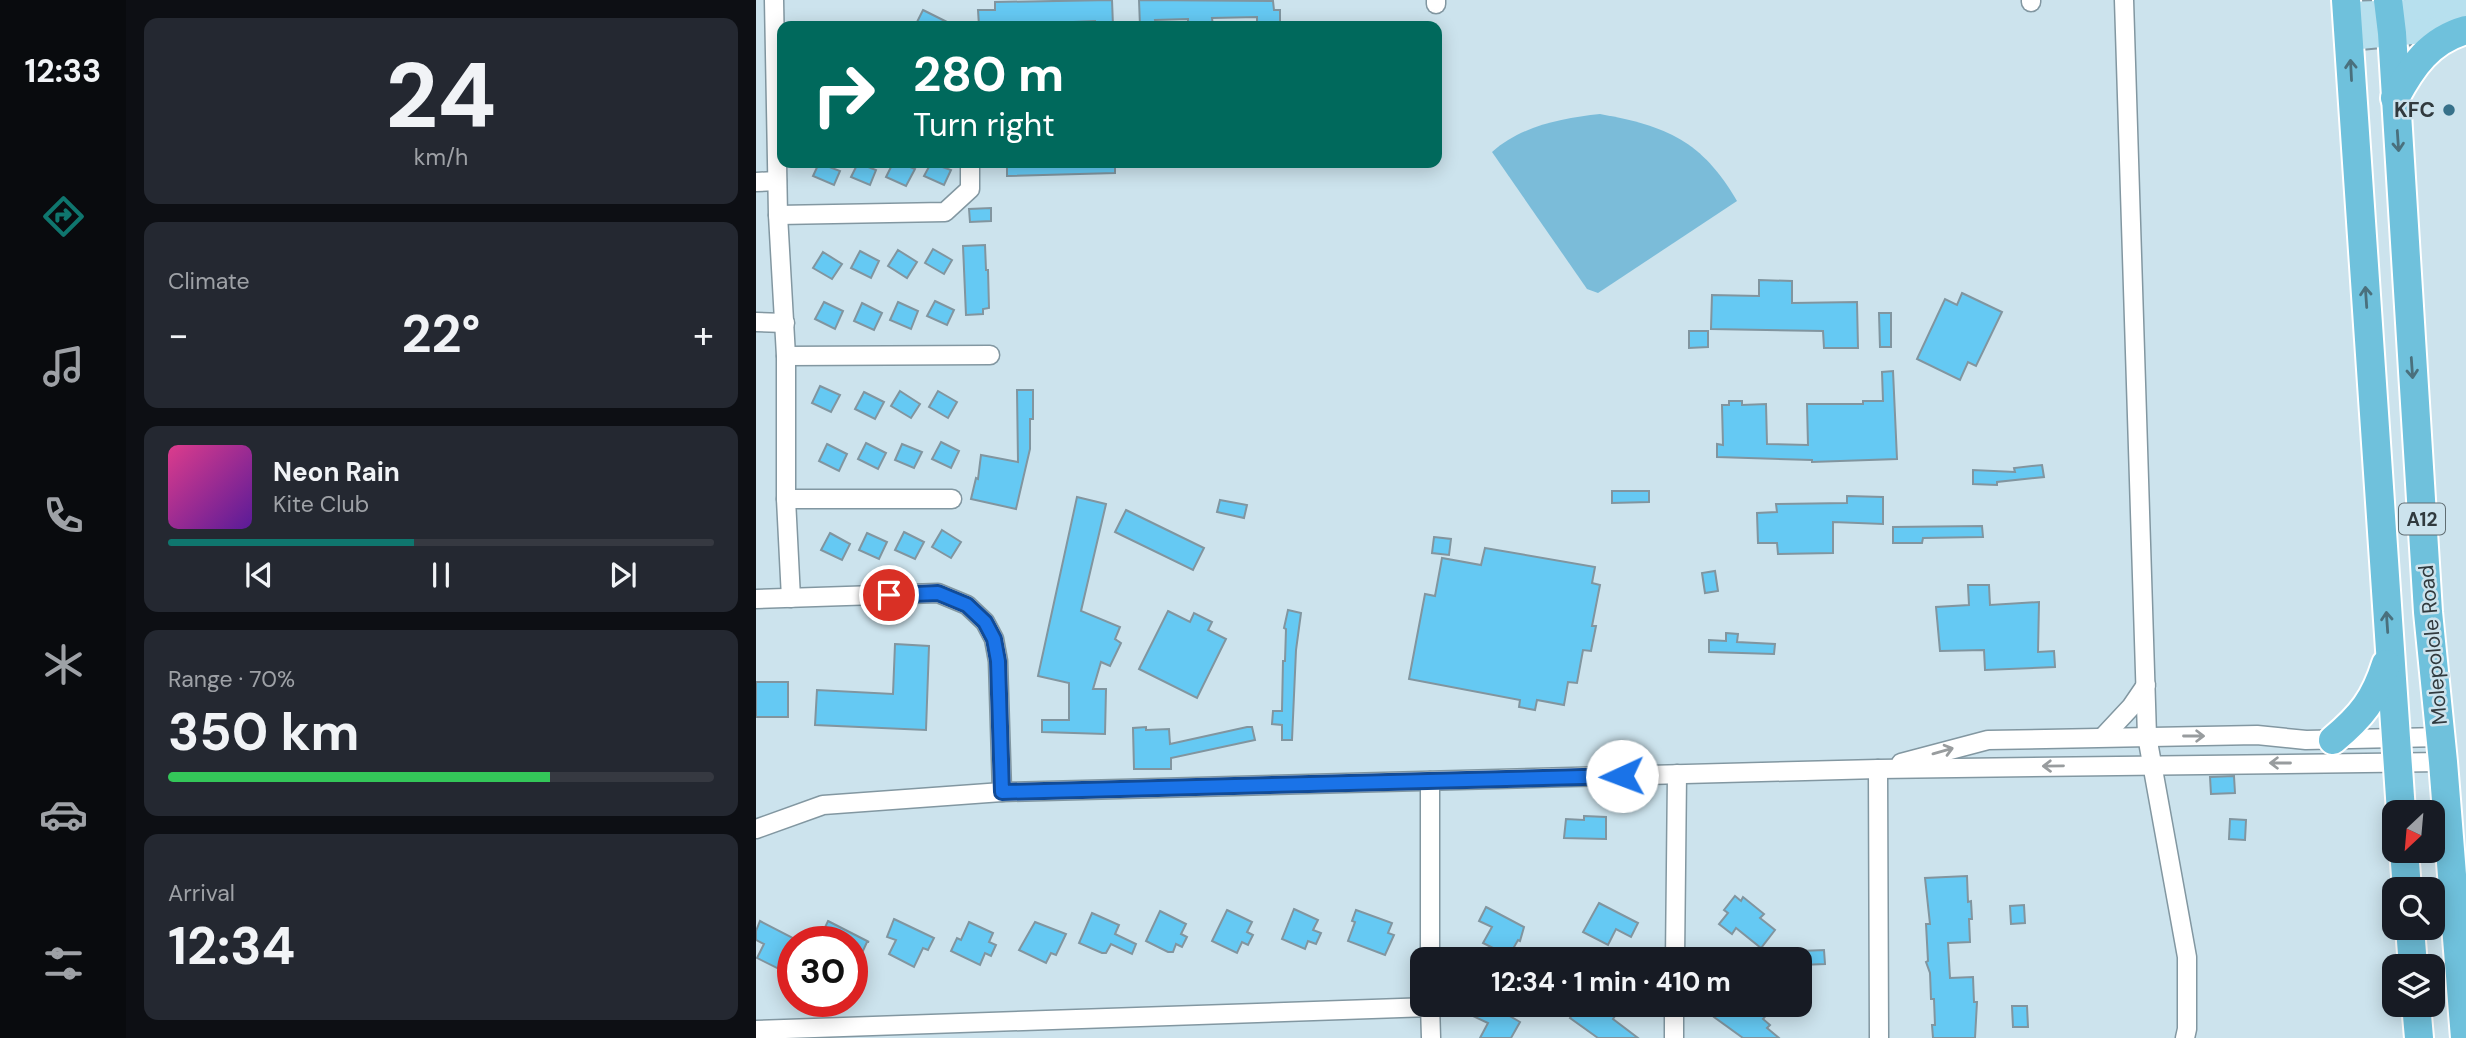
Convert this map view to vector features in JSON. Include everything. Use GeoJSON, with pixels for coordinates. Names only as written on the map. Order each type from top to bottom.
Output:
{"type":"FeatureCollection","features":[{"type":"Feature","properties":{"kind":"main road","name":"Molepolole Road"},"geometry":{"type":"LineString","coordinates":[[2390,15],[2428,612],[2465,1038]]}},
{"type":"Feature","properties":{"kind":"main road","name":"Molepolole Road"},"geometry":{"type":"LineString","coordinates":[[2348,17],[2400,800]]}},
{"type":"Feature","properties":{"kind":"main road"},"geometry":{"type":"LineString","coordinates":[[2395,99],[2410,70],[2428,50],[2449,35],[2466,28]]}},
{"type":"Feature","properties":{"kind":"main road"},"geometry":{"type":"LineString","coordinates":[[2319,740],[2356,720],[2370,703],[2381,681],[2389,654]]}},
{"type":"Feature","properties":{"kind":"main road"},"geometry":{"type":"LineString","coordinates":[[2417,1017],[2419,1038]]}},
{"type":"Feature","properties":{"kind":"street"},"geometry":{"type":"LineString","coordinates":[[774,0],[777,60]]}},
{"type":"Feature","properties":{"kind":"street"},"geometry":{"type":"LineString","coordinates":[[2123,0],[2147,736],[2187,957],[2185,1038]]}},
{"type":"Feature","properties":{"kind":"street"},"geometry":{"type":"LineString","coordinates":[[2348,17],[2466,10]]}},
{"type":"Feature","properties":{"kind":"street"},"geometry":{"type":"LineString","coordinates":[[2390,15],[2466,28]]}},
{"type":"Feature","properties":{"kind":"street"},"geometry":{"type":"LineString","coordinates":[[756,44],[775,44]]}},
{"type":"Feature","properties":{"kind":"street"},"geometry":{"type":"LineString","coordinates":[[777,168],[785,323],[786,499],[791,598]]}},
{"type":"Feature","properties":{"kind":"street"},"geometry":{"type":"LineString","coordinates":[[778,215],[945,212],[970,189],[970,168]]}},
{"type":"Feature","properties":{"kind":"street"},"geometry":{"type":"LineString","coordinates":[[756,182],[777,181]]}},
{"type":"Feature","properties":{"kind":"street"},"geometry":{"type":"LineString","coordinates":[[756,322],[785,323]]}},
{"type":"Feature","properties":{"kind":"street"},"geometry":{"type":"LineString","coordinates":[[786,356],[990,355]]}},
{"type":"Feature","properties":{"kind":"street"},"geometry":{"type":"LineString","coordinates":[[786,499],[952,499]]}},
{"type":"Feature","properties":{"kind":"street"},"geometry":{"type":"LineString","coordinates":[[756,599],[938,593],[967,605],[985,622],[994,639],[998,661],[1002,792]]}},
{"type":"Feature","properties":{"kind":"street"},"geometry":{"type":"LineString","coordinates":[[2104,737],[2131,707],[2146,685]]}},
{"type":"Feature","properties":{"kind":"street"},"geometry":{"type":"LineString","coordinates":[[1878,769],[1988,740],[2257,735],[2396,750],[2442,750]]}},
{"type":"Feature","properties":{"kind":"street"},"geometry":{"type":"LineString","coordinates":[[2308,763],[2319,740]]}},
{"type":"Feature","properties":{"kind":"street"},"geometry":{"type":"LineString","coordinates":[[756,829],[823,805],[1002,792],[1878,769],[2308,763],[2396,750],[2442,750]]}},
{"type":"Feature","properties":{"kind":"street"},"geometry":{"type":"LineString","coordinates":[[1878,769],[1879,1038]]}},
{"type":"Feature","properties":{"kind":"street"},"geometry":{"type":"LineString","coordinates":[[1675,947],[1677,774]]}},
{"type":"Feature","properties":{"kind":"street"},"geometry":{"type":"LineString","coordinates":[[1430,781],[1430,947]]}},
{"type":"Feature","properties":{"kind":"street"},"geometry":{"type":"LineString","coordinates":[[756,1030],[1410,1007]]}},
{"type":"Feature","properties":{"kind":"street"},"geometry":{"type":"LineString","coordinates":[[1431,1017],[1432,1038]]}},
{"type":"Feature","properties":{"kind":"street"},"geometry":{"type":"LineString","coordinates":[[1674,1017],[1674,1038]]}},
{"type":"Feature","properties":{"kind":"shaded area"},"geometry":{"type":"Polygon","coordinates":[[[1600,114],[1645,124],[1681,140],[1710,164],[1737,201],[1598,293],[1587,289],[1492,152],[1516,136],[1543,125],[1600,114]]]}},
{"type":"Feature","properties":{"kind":"building"},"geometry":{"type":"Polygon","coordinates":[[[1112,0],[1113,21],[979,21],[978,10],[995,10],[995,2],[1112,0]]]}},
{"type":"Feature","properties":{"kind":"building"},"geometry":{"type":"Polygon","coordinates":[[[1139,0],[1273,1],[1274,10],[1280,10],[1280,21],[1257,21],[1257,17],[1212,18],[1212,21],[1140,21],[1139,0]]]}},
{"type":"Feature","properties":{"kind":"building"},"geometry":{"type":"Polygon","coordinates":[[[923,10],[945,21],[918,21],[923,10]]]}},
{"type":"Feature","properties":{"kind":"building"},"geometry":{"type":"Polygon","coordinates":[[[817,168],[840,171],[834,185],[813,176],[817,168]]]}},
{"type":"Feature","properties":{"kind":"building"},"geometry":{"type":"Polygon","coordinates":[[[856,168],[876,170],[870,185],[851,177],[856,168]]]}},
{"type":"Feature","properties":{"kind":"building"},"geometry":{"type":"Polygon","coordinates":[[[890,168],[915,169],[906,186],[886,177],[890,168]]]}},
{"type":"Feature","properties":{"kind":"building"},"geometry":{"type":"Polygon","coordinates":[[[928,168],[951,170],[944,185],[924,176],[928,168]]]}},
{"type":"Feature","properties":{"kind":"building"},"geometry":{"type":"Polygon","coordinates":[[[1007,168],[1115,168],[1115,173],[1007,176],[1007,168]]]}},
{"type":"Feature","properties":{"kind":"building"},"geometry":{"type":"Polygon","coordinates":[[[991,208],[991,221],[970,222],[969,209],[991,208]]]}},
{"type":"Feature","properties":{"kind":"building"},"geometry":{"type":"Polygon","coordinates":[[[985,245],[989,308],[983,309],[983,314],[966,315],[963,246],[985,245]]]}},
{"type":"Feature","properties":{"kind":"building"},"geometry":{"type":"Polygon","coordinates":[[[933,249],[952,260],[944,274],[925,263],[933,249]]]}},
{"type":"Feature","properties":{"kind":"building"},"geometry":{"type":"Polygon","coordinates":[[[898,250],[917,262],[907,278],[888,266],[898,250]]]}},
{"type":"Feature","properties":{"kind":"building"},"geometry":{"type":"Polygon","coordinates":[[[860,251],[879,261],[871,278],[851,268],[860,251]]]}},
{"type":"Feature","properties":{"kind":"building"},"geometry":{"type":"Polygon","coordinates":[[[823,252],[842,264],[832,279],[813,268],[823,252]]]}},
{"type":"Feature","properties":{"kind":"building"},"geometry":{"type":"Polygon","coordinates":[[[1759,280],[1792,281],[1792,303],[1857,302],[1858,348],[1824,348],[1823,331],[1711,329],[1712,295],[1759,296],[1759,280]]]}},
{"type":"Feature","properties":{"kind":"building"},"geometry":{"type":"Polygon","coordinates":[[[1962,293],[2002,312],[1976,366],[1968,362],[1960,380],[1917,359],[1945,299],[1957,305],[1962,293]]]}},
{"type":"Feature","properties":{"kind":"building"},"geometry":{"type":"Polygon","coordinates":[[[935,301],[954,310],[947,325],[927,316],[935,301]]]}},
{"type":"Feature","properties":{"kind":"building"},"geometry":{"type":"Polygon","coordinates":[[[824,302],[843,311],[835,329],[815,319],[824,302]]]}},
{"type":"Feature","properties":{"kind":"building"},"geometry":{"type":"Polygon","coordinates":[[[898,302],[918,311],[911,329],[890,320],[898,302]]]}},
{"type":"Feature","properties":{"kind":"building"},"geometry":{"type":"Polygon","coordinates":[[[862,303],[882,313],[874,330],[854,321],[862,303]]]}},
{"type":"Feature","properties":{"kind":"building"},"geometry":{"type":"Polygon","coordinates":[[[1879,313],[1891,313],[1891,347],[1880,347],[1879,313]]]}},
{"type":"Feature","properties":{"kind":"building"},"geometry":{"type":"Polygon","coordinates":[[[1689,331],[1708,331],[1708,347],[1689,348],[1689,331]]]}},
{"type":"Feature","properties":{"kind":"building"},"geometry":{"type":"Polygon","coordinates":[[[1893,371],[1897,459],[1812,462],[1717,457],[1717,444],[1723,445],[1722,405],[1729,405],[1729,401],[1742,401],[1742,405],[1766,404],[1767,444],[1808,445],[1807,404],[1863,404],[1863,401],[1883,401],[1882,372],[1893,371]]]}},
{"type":"Feature","properties":{"kind":"building"},"geometry":{"type":"Polygon","coordinates":[[[820,386],[840,395],[831,412],[812,403],[820,386]]]}},
{"type":"Feature","properties":{"kind":"building"},"geometry":{"type":"Polygon","coordinates":[[[1017,390],[1033,390],[1033,419],[1030,419],[1030,449],[1016,509],[971,499],[976,478],[978,479],[981,455],[1018,462],[1017,390]]]}},
{"type":"Feature","properties":{"kind":"building"},"geometry":{"type":"Polygon","coordinates":[[[900,391],[920,404],[911,418],[891,406],[900,391]]]}},
{"type":"Feature","properties":{"kind":"building"},"geometry":{"type":"Polygon","coordinates":[[[938,391],[957,402],[948,418],[929,407],[938,391]]]}},
{"type":"Feature","properties":{"kind":"building"},"geometry":{"type":"Polygon","coordinates":[[[864,392],[884,402],[875,419],[855,409],[864,392]]]}},
{"type":"Feature","properties":{"kind":"building"},"geometry":{"type":"Polygon","coordinates":[[[941,442],[959,451],[951,468],[932,459],[941,442]]]}},
{"type":"Feature","properties":{"kind":"building"},"geometry":{"type":"Polygon","coordinates":[[[866,443],[886,453],[878,469],[858,459],[866,443]]]}},
{"type":"Feature","properties":{"kind":"building"},"geometry":{"type":"Polygon","coordinates":[[[827,444],[847,454],[839,471],[819,461],[827,444]]]}},
{"type":"Feature","properties":{"kind":"building"},"geometry":{"type":"Polygon","coordinates":[[[902,444],[922,452],[914,468],[895,460],[902,444]]]}},
{"type":"Feature","properties":{"kind":"building"},"geometry":{"type":"Polygon","coordinates":[[[2042,465],[2044,477],[1997,482],[1997,485],[1973,484],[1973,470],[2015,472],[2014,468],[2042,465]]]}},
{"type":"Feature","properties":{"kind":"building"},"geometry":{"type":"Polygon","coordinates":[[[1612,491],[1649,491],[1649,502],[1612,503],[1612,491]]]}},
{"type":"Feature","properties":{"kind":"building"},"geometry":{"type":"Polygon","coordinates":[[[1847,496],[1883,497],[1883,524],[1833,522],[1833,553],[1778,554],[1777,543],[1758,543],[1757,513],[1777,512],[1776,504],[1847,503],[1847,496]]]}},
{"type":"Feature","properties":{"kind":"building"},"geometry":{"type":"Polygon","coordinates":[[[1077,497],[1106,504],[1081,611],[1120,627],[1115,639],[1121,643],[1110,666],[1101,662],[1093,689],[1106,689],[1105,734],[1042,732],[1042,720],[1069,720],[1069,683],[1038,676],[1077,497]]]}},
{"type":"Feature","properties":{"kind":"building"},"geometry":{"type":"Polygon","coordinates":[[[1220,500],[1247,505],[1244,518],[1217,512],[1220,500]]]}},
{"type":"Feature","properties":{"kind":"building"},"geometry":{"type":"Polygon","coordinates":[[[1126,510],[1204,548],[1193,570],[1115,532],[1126,510]]]}},
{"type":"Feature","properties":{"kind":"building"},"geometry":{"type":"Polygon","coordinates":[[[1982,526],[1983,537],[1923,538],[1922,543],[1893,543],[1893,527],[1982,526]]]}},
{"type":"Feature","properties":{"kind":"building"},"geometry":{"type":"Polygon","coordinates":[[[942,530],[961,542],[951,558],[932,547],[942,530]]]}},
{"type":"Feature","properties":{"kind":"building"},"geometry":{"type":"Polygon","coordinates":[[[904,532],[924,542],[915,559],[895,550],[904,532]]]}},
{"type":"Feature","properties":{"kind":"building"},"geometry":{"type":"Polygon","coordinates":[[[830,533],[850,544],[842,560],[821,550],[830,533]]]}},
{"type":"Feature","properties":{"kind":"building"},"geometry":{"type":"Polygon","coordinates":[[[867,533],[887,542],[879,559],[859,550],[867,533]]]}},
{"type":"Feature","properties":{"kind":"building"},"geometry":{"type":"Polygon","coordinates":[[[1434,537],[1451,539],[1449,555],[1432,553],[1434,537]]]}},
{"type":"Feature","properties":{"kind":"building"},"geometry":{"type":"Polygon","coordinates":[[[1485,548],[1595,567],[1592,583],[1600,585],[1592,626],[1596,626],[1591,651],[1583,650],[1577,683],[1568,682],[1564,705],[1537,700],[1535,710],[1519,707],[1520,700],[1409,679],[1425,594],[1435,596],[1442,558],[1481,565],[1485,548]]]}},
{"type":"Feature","properties":{"kind":"building"},"geometry":{"type":"Polygon","coordinates":[[[1715,571],[1718,591],[1705,593],[1702,573],[1715,571]]]}},
{"type":"Feature","properties":{"kind":"building"},"geometry":{"type":"Polygon","coordinates":[[[1968,585],[1989,585],[1990,605],[2039,602],[2038,652],[2054,651],[2055,667],[1985,670],[1984,650],[1940,651],[1936,607],[1969,605],[1968,585]]]}},
{"type":"Feature","properties":{"kind":"building"},"geometry":{"type":"Polygon","coordinates":[[[1288,610],[1301,613],[1296,650],[1292,740],[1282,740],[1282,725],[1272,724],[1273,711],[1282,711],[1284,628],[1288,610]]]}},
{"type":"Feature","properties":{"kind":"building"},"geometry":{"type":"Polygon","coordinates":[[[1168,611],[1190,622],[1194,613],[1212,622],[1208,630],[1226,639],[1197,698],[1139,669],[1168,611]]]}},
{"type":"Feature","properties":{"kind":"building"},"geometry":{"type":"Polygon","coordinates":[[[1726,633],[1738,634],[1737,642],[1775,644],[1774,654],[1709,652],[1709,640],[1726,641],[1726,633]]]}},
{"type":"Feature","properties":{"kind":"building"},"geometry":{"type":"Polygon","coordinates":[[[895,644],[929,646],[926,730],[815,725],[817,690],[893,694],[895,644]]]}},
{"type":"Feature","properties":{"kind":"building"},"geometry":{"type":"Polygon","coordinates":[[[756,682],[788,682],[788,717],[756,717],[756,682]]]}},
{"type":"Feature","properties":{"kind":"building"},"geometry":{"type":"Polygon","coordinates":[[[1146,727],[1146,730],[1169,729],[1170,744],[1247,727],[1252,727],[1255,740],[1171,758],[1171,769],[1134,769],[1133,728],[1146,727]]]}},
{"type":"Feature","properties":{"kind":"building"},"geometry":{"type":"Polygon","coordinates":[[[2234,776],[2235,793],[2211,794],[2210,777],[2234,776]]]}},
{"type":"Feature","properties":{"kind":"building"},"geometry":{"type":"Polygon","coordinates":[[[1584,816],[1606,817],[1606,839],[1564,838],[1566,819],[1584,820],[1584,816]]]}},
{"type":"Feature","properties":{"kind":"building"},"geometry":{"type":"Polygon","coordinates":[[[2230,819],[2246,820],[2245,840],[2229,839],[2230,819]]]}},
{"type":"Feature","properties":{"kind":"building"},"geometry":{"type":"Polygon","coordinates":[[[1967,876],[1972,919],[1969,919],[1970,942],[1948,943],[1950,978],[1973,977],[1974,1002],[1977,1002],[1975,1038],[1933,1038],[1934,999],[1931,999],[1930,973],[1926,962],[1926,924],[1930,924],[1925,878],[1967,876]]]}},
{"type":"Feature","properties":{"kind":"building"},"geometry":{"type":"Polygon","coordinates":[[[1735,896],[1741,901],[1743,897],[1764,914],[1760,918],[1775,930],[1760,947],[1736,928],[1732,934],[1719,924],[1728,913],[1724,910],[1735,896]]]}},
{"type":"Feature","properties":{"kind":"building"},"geometry":{"type":"Polygon","coordinates":[[[1599,903],[1638,923],[1631,937],[1616,929],[1608,945],[1583,932],[1599,903]]]}},
{"type":"Feature","properties":{"kind":"building"},"geometry":{"type":"Polygon","coordinates":[[[2024,905],[2025,923],[2011,924],[2010,906],[2024,905]]]}},
{"type":"Feature","properties":{"kind":"building"},"geometry":{"type":"Polygon","coordinates":[[[1486,907],[1524,927],[1520,941],[1518,940],[1514,947],[1491,947],[1483,943],[1492,927],[1479,921],[1486,907]]]}},
{"type":"Feature","properties":{"kind":"building"},"geometry":{"type":"Polygon","coordinates":[[[1294,909],[1318,920],[1313,930],[1321,933],[1316,944],[1308,941],[1305,949],[1282,939],[1294,909]]]}},
{"type":"Feature","properties":{"kind":"building"},"geometry":{"type":"Polygon","coordinates":[[[1227,910],[1252,922],[1247,932],[1253,935],[1248,945],[1242,942],[1237,953],[1212,941],[1227,910]]]}},
{"type":"Feature","properties":{"kind":"building"},"geometry":{"type":"Polygon","coordinates":[[[1356,910],[1392,923],[1388,933],[1394,935],[1385,955],[1348,941],[1356,910]]]}},
{"type":"Feature","properties":{"kind":"building"},"geometry":{"type":"Polygon","coordinates":[[[1160,911],[1186,924],[1181,934],[1187,937],[1182,947],[1176,944],[1173,952],[1146,941],[1160,911]]]}},
{"type":"Feature","properties":{"kind":"building"},"geometry":{"type":"Polygon","coordinates":[[[1092,913],[1119,925],[1115,934],[1136,944],[1132,954],[1111,944],[1106,953],[1102,953],[1079,943],[1092,913]]]}},
{"type":"Feature","properties":{"kind":"building"},"geometry":{"type":"Polygon","coordinates":[[[894,919],[934,938],[928,950],[923,948],[914,967],[889,954],[896,940],[887,937],[894,919]]]}},
{"type":"Feature","properties":{"kind":"building"},"geometry":{"type":"Polygon","coordinates":[[[760,921],[777,930],[777,968],[757,958],[764,944],[756,940],[760,921]]]}},
{"type":"Feature","properties":{"kind":"building"},"geometry":{"type":"Polygon","coordinates":[[[969,922],[993,933],[989,942],[996,945],[991,956],[985,953],[980,965],[951,951],[957,938],[961,940],[969,922]]]}},
{"type":"Feature","properties":{"kind":"building"},"geometry":{"type":"Polygon","coordinates":[[[1035,922],[1066,934],[1056,955],[1051,953],[1046,963],[1019,950],[1035,922]]]}},
{"type":"Feature","properties":{"kind":"building"},"geometry":{"type":"Polygon","coordinates":[[[1824,950],[1825,964],[1812,965],[1812,951],[1824,950]]]}},
{"type":"Feature","properties":{"kind":"building"},"geometry":{"type":"Polygon","coordinates":[[[2012,1006],[2027,1006],[2028,1027],[2013,1027],[2012,1006]]]}},
{"type":"Feature","properties":{"kind":"building"},"geometry":{"type":"Polygon","coordinates":[[[1475,1017],[1511,1017],[1520,1022],[1511,1038],[1480,1038],[1488,1023],[1475,1017]]]}},
{"type":"Feature","properties":{"kind":"building"},"geometry":{"type":"Polygon","coordinates":[[[1614,1017],[1613,1019],[1638,1038],[1598,1038],[1570,1018],[1614,1017]]]}},
{"type":"Feature","properties":{"kind":"building"},"geometry":{"type":"Polygon","coordinates":[[[1714,1017],[1765,1017],[1763,1019],[1770,1025],[1767,1028],[1779,1038],[1743,1038],[1714,1017]]]}},
{"type":"Feature","properties":{"kind":"place","name":"KFC"},"geometry":{"type":"Point","coordinates":[2449,110]}},
{"type":"Feature","properties":{"kind":"route"},"geometry":{"type":"LineString","coordinates":[[889,595],[938,593],[967,605],[985,622],[994,639],[998,661],[1002,792],[1622,776]]}}]}
